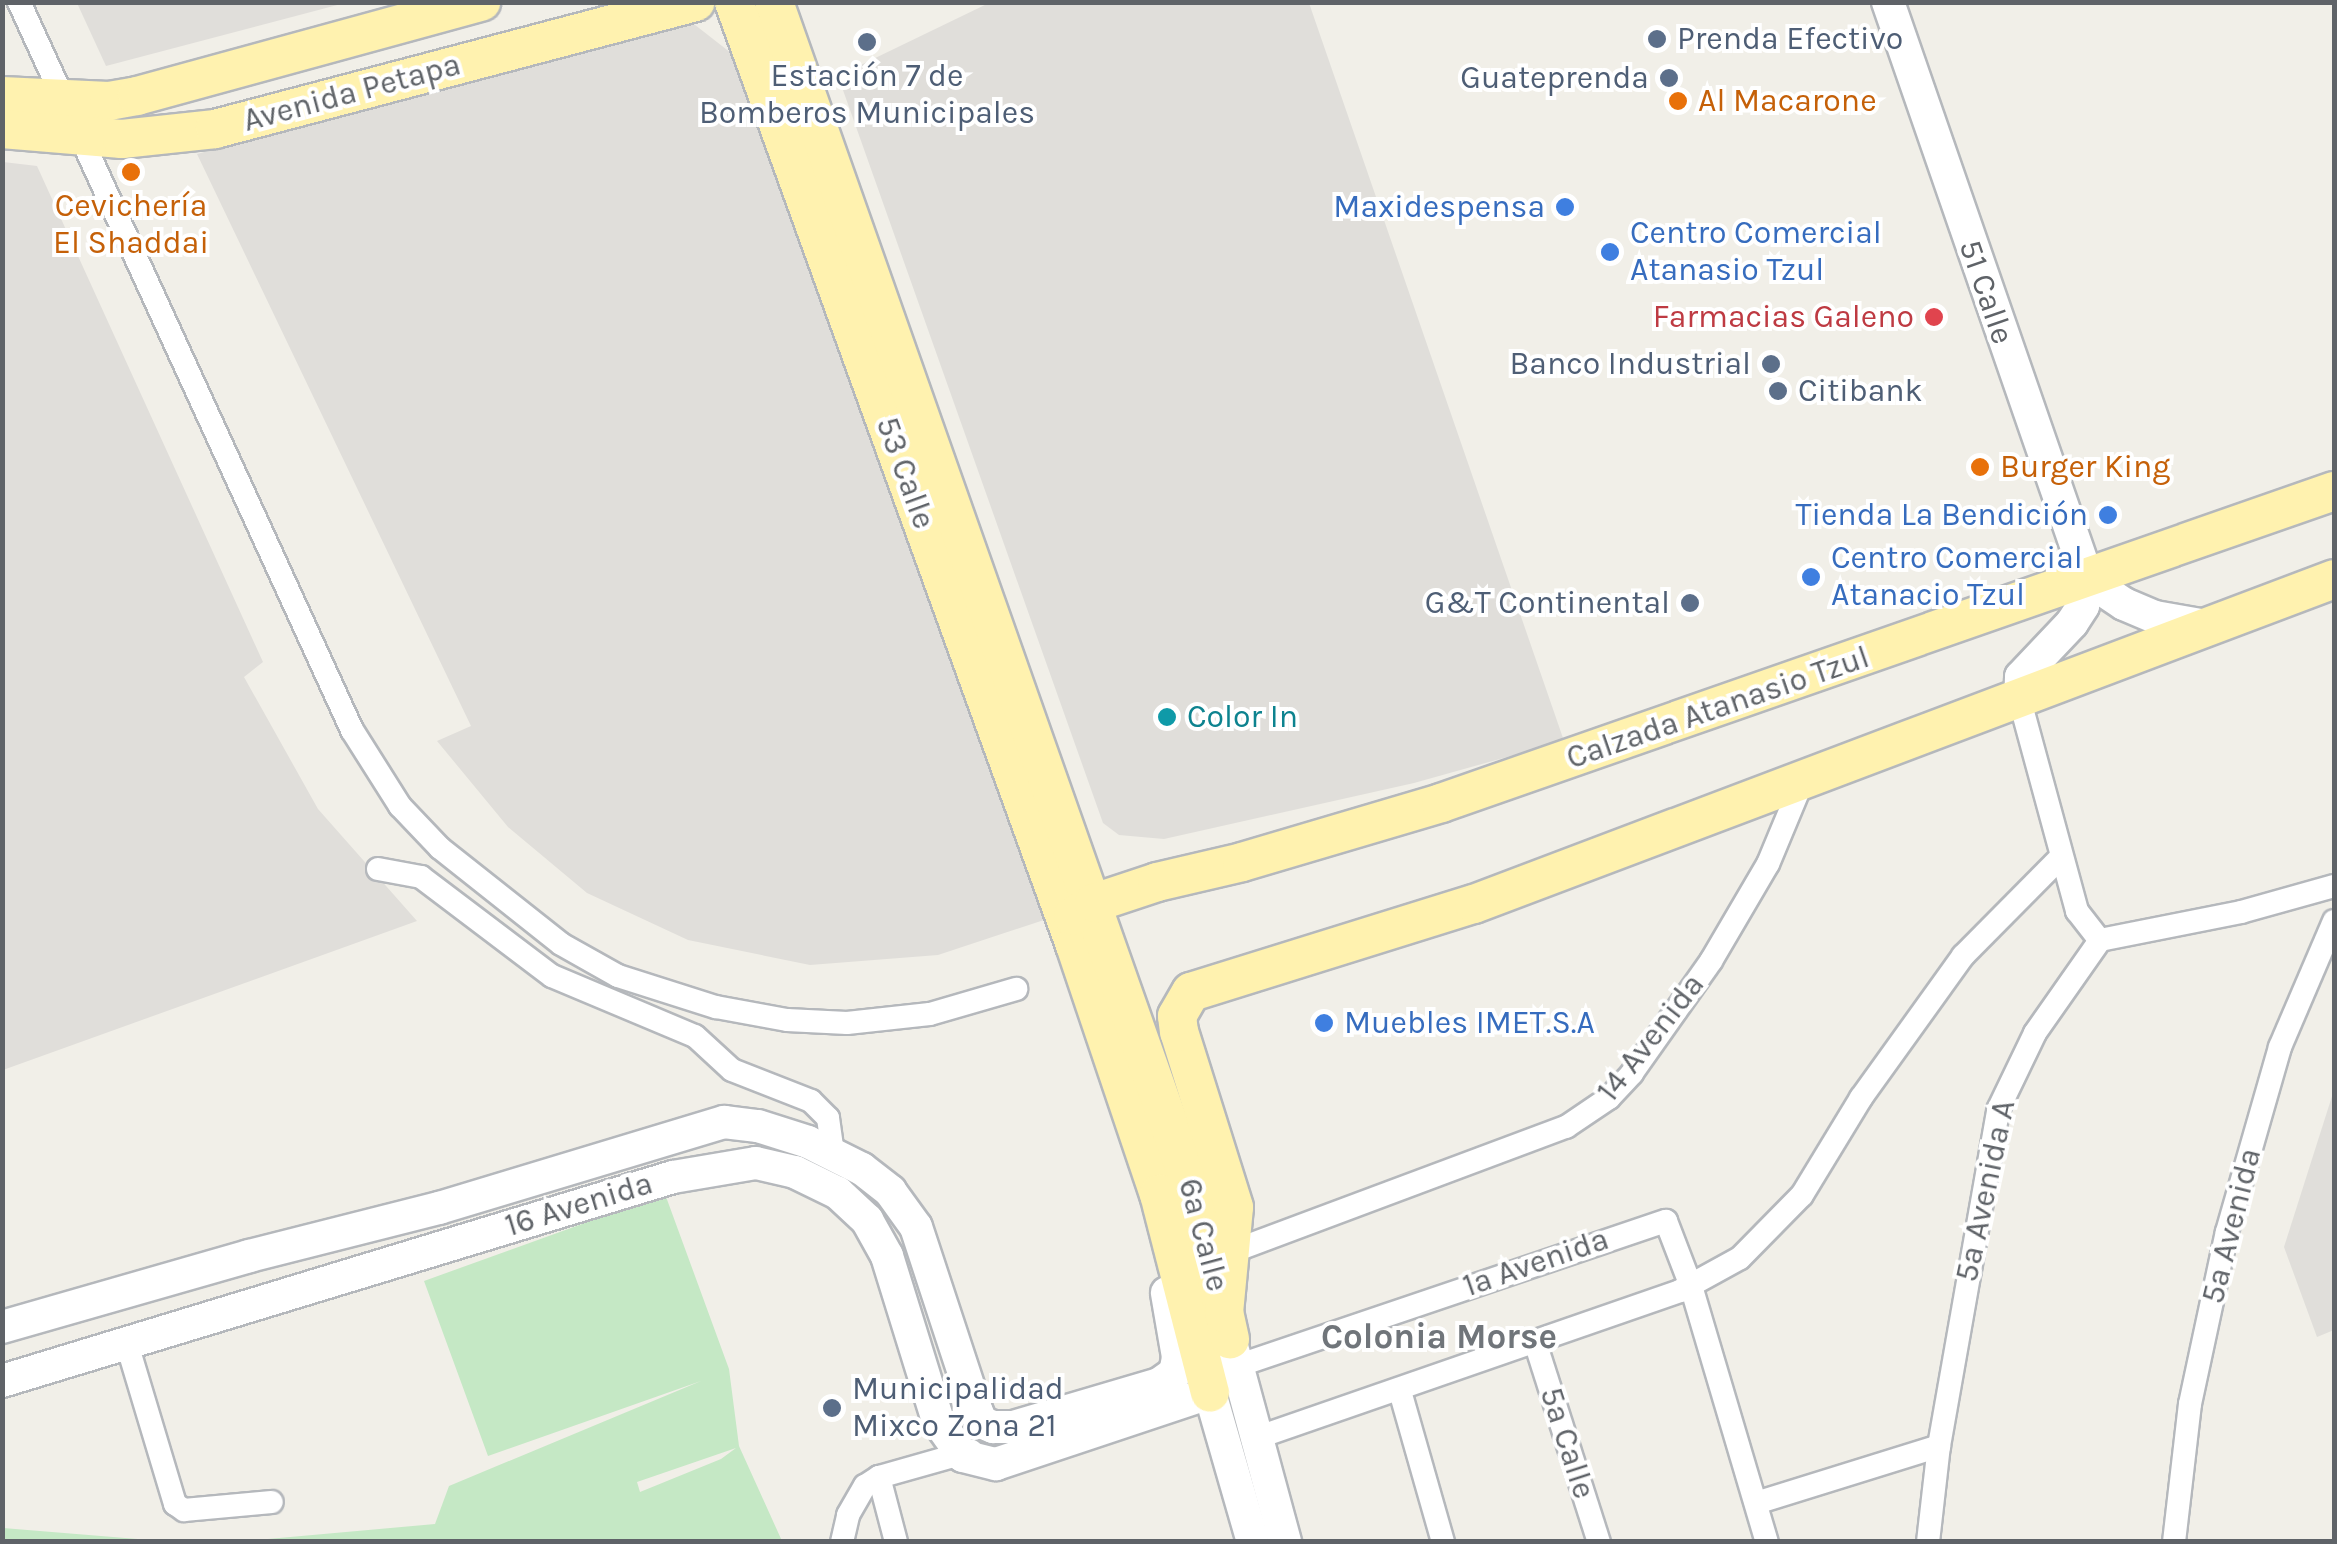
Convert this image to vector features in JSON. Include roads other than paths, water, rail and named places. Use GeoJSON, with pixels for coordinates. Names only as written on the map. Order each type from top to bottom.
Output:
{"type":"FeatureCollection","features":[{"type":"Feature","properties":{"kind":"main road","name":"Avenida Petapa"},"geometry":{"type":"LineString","coordinates":[[2,96],[64,100],[137,96],[481,2]]}},
{"type":"Feature","properties":{"kind":"main road","name":"Avenida Petapa"},"geometry":{"type":"LineString","coordinates":[[2,129],[82,137],[154,138],[214,130],[696,2]]}},
{"type":"Feature","properties":{"kind":"main road","name":"53 Calle"},"geometry":{"type":"LineString","coordinates":[[734,2],[1085,925]]}},
{"type":"Feature","properties":{"kind":"main road","name":"53 Calle"},"geometry":{"type":"LineString","coordinates":[[774,2],[1054,791],[1085,925]]}},
{"type":"Feature","properties":{"kind":"main road","name":"51 Calle"},"geometry":{"type":"LineString","coordinates":[[1888,2],[2088,580]]}},
{"type":"Feature","properties":{"kind":"main road","name":"Calzada Atanasio Tzul"},"geometry":{"type":"LineString","coordinates":[[1085,925],[1156,882],[1242,862],[1440,803],[2334,491]]}},
{"type":"Feature","properties":{"kind":"main road"},"geometry":{"type":"LineString","coordinates":[[963,1456],[996,1464],[1210,1393],[1230,1339],[1234,1207],[1179,1032],[1177,1016],[1191,992],[1474,904],[2217,627],[2334,579]]}},
{"type":"Feature","properties":{"kind":"main road"},"geometry":{"type":"LineString","coordinates":[[2020,701],[2021,677],[2072,623],[2083,606],[2088,580],[2124,604],[2155,616],[2217,627]]}},
{"type":"Feature","properties":{"kind":"main road"},"geometry":{"type":"LineString","coordinates":[[1054,791],[1085,847],[1104,868],[1156,882]]}},
{"type":"Feature","properties":{"kind":"main road","name":"6a Calle"},"geometry":{"type":"LineString","coordinates":[[1085,925],[1103,979],[1210,1393],[1253,1542]]}},
{"type":"Feature","properties":{"kind":"main road","name":"6a Calle"},"geometry":{"type":"LineString","coordinates":[[1103,979],[1206,1229],[1230,1339],[1285,1542]]}},
{"type":"Feature","properties":{"kind":"main road","name":"16 Avenida"},"geometry":{"type":"LineString","coordinates":[[2,1327],[249,1256],[439,1208],[724,1122],[758,1126],[833,1155],[890,1190],[916,1227],[981,1422],[1003,1427]]}},
{"type":"Feature","properties":{"kind":"main road","name":"16 Avenida"},"geometry":{"type":"LineString","coordinates":[[2,1381],[672,1176],[756,1163],[796,1172],[838,1193],[867,1220],[887,1256],[938,1421],[963,1456]]}},
{"type":"Feature","properties":{"kind":"main road"},"geometry":{"type":"LineString","coordinates":[[1003,1427],[1159,1384],[1175,1373],[1174,1317],[1149,1209],[1159,1194]]}},
{"type":"Feature","properties":{"kind":"street"},"geometry":{"type":"LineString","coordinates":[[19,2],[352,730],[400,806],[440,848],[561,944],[618,976],[716,1007],[787,1020],[847,1023],[930,1014],[1016,989]]}},
{"type":"Feature","properties":{"kind":"street"},"geometry":{"type":"LineString","coordinates":[[2020,701],[2077,911],[2100,940],[2241,912],[2334,886]]}},
{"type":"Feature","properties":{"kind":"street","name":"14 Avenida"},"geometry":{"type":"LineString","coordinates":[[1231,1252],[1566,1127],[1609,1098],[1632,1073],[1711,962],[1768,864],[1803,780]]}},
{"type":"Feature","properties":{"kind":"street"},"geometry":{"type":"LineString","coordinates":[[1256,1438],[1536,1344],[1691,1286],[1740,1258],[1769,1233],[1802,1195],[1921,1010],[2005,910],[2060,858]]}},
{"type":"Feature","properties":{"kind":"street"},"geometry":{"type":"LineString","coordinates":[[378,869],[421,878],[552,976],[695,1036],[732,1070],[811,1100],[828,1118],[833,1155]]}},
{"type":"Feature","properties":{"kind":"street","name":"5a Avenida"},"geometry":{"type":"LineString","coordinates":[[2174,1542],[2190,1404],[2227,1232],[2280,1047],[2334,921]]}},
{"type":"Feature","properties":{"kind":"street","name":"5a Avenida A"},"geometry":{"type":"LineString","coordinates":[[1928,1542],[1939,1446],[1998,1110],[2035,1033],[2100,940]]}},
{"type":"Feature","properties":{"kind":"street","name":"1a Avenida"},"geometry":{"type":"LineString","coordinates":[[1230,1339],[1666,1221],[1691,1286]]}},
{"type":"Feature","properties":{"kind":"street"},"geometry":{"type":"LineString","coordinates":[[1691,1286],[1767,1542]]}},
{"type":"Feature","properties":{"kind":"street"},"geometry":{"type":"LineString","coordinates":[[127,1344],[175,1504],[184,1510],[272,1502]]}},
{"type":"Feature","properties":{"kind":"street","name":"5a Calle"},"geometry":{"type":"LineString","coordinates":[[1536,1344],[1599,1542]]}},
{"type":"Feature","properties":{"kind":"street"},"geometry":{"type":"LineString","coordinates":[[1400,1391],[1443,1542]]}},
{"type":"Feature","properties":{"kind":"street"},"geometry":{"type":"LineString","coordinates":[[842,1542],[856,1498],[879,1477],[963,1456],[1003,1427]]}},
{"type":"Feature","properties":{"kind":"street"},"geometry":{"type":"LineString","coordinates":[[1756,1503],[1939,1446]]}},
{"type":"Feature","properties":{"kind":"street"},"geometry":{"type":"LineString","coordinates":[[879,1477],[896,1542]]}},
{"type":"Feature","properties":{"kind":"place","name":"Prenda Efectivo"},"geometry":{"type":"Point","coordinates":[1657,39]}},
{"type":"Feature","properties":{"kind":"place","name":"Estación 7 de Bomberos Municipales"},"geometry":{"type":"Point","coordinates":[867,42]}},
{"type":"Feature","properties":{"kind":"place","name":"Guateprenda"},"geometry":{"type":"Point","coordinates":[1669,78]}},
{"type":"Feature","properties":{"kind":"place","name":"Al Macarone"},"geometry":{"type":"Point","coordinates":[1678,101]}},
{"type":"Feature","properties":{"kind":"place","name":"Cevichería El Shaddai"},"geometry":{"type":"Point","coordinates":[131,172]}},
{"type":"Feature","properties":{"kind":"place","name":"Maxidespensa"},"geometry":{"type":"Point","coordinates":[1565,207]}},
{"type":"Feature","properties":{"kind":"place","name":"Centro Comercial Atanasio Tzul"},"geometry":{"type":"Point","coordinates":[1610,252]}},
{"type":"Feature","properties":{"kind":"place","name":"Farmacias Galeno"},"geometry":{"type":"Point","coordinates":[1934,317]}},
{"type":"Feature","properties":{"kind":"place","name":"Banco Industrial"},"geometry":{"type":"Point","coordinates":[1771,364]}},
{"type":"Feature","properties":{"kind":"place","name":"Citibank"},"geometry":{"type":"Point","coordinates":[1778,391]}},
{"type":"Feature","properties":{"kind":"place","name":"Burger King"},"geometry":{"type":"Point","coordinates":[1980,467]}},
{"type":"Feature","properties":{"kind":"place","name":"Tienda La Bendición"},"geometry":{"type":"Point","coordinates":[2108,515]}},
{"type":"Feature","properties":{"kind":"place","name":"Centro Comercial Atanacio Tzul"},"geometry":{"type":"Point","coordinates":[1811,577]}},
{"type":"Feature","properties":{"kind":"place","name":"G&T Continental"},"geometry":{"type":"Point","coordinates":[1690,603]}},
{"type":"Feature","properties":{"kind":"place","name":"Color In"},"geometry":{"type":"Point","coordinates":[1167,717]}},
{"type":"Feature","properties":{"kind":"place","name":"Muebles IMET.S.A"},"geometry":{"type":"Point","coordinates":[1324,1023]}},
{"type":"Feature","properties":{"kind":"place","name":"Municipalidad Mixco Zona 21"},"geometry":{"type":"Point","coordinates":[832,1408]}},
{"type":"Feature","properties":{"kind":"district","name":"Colonia Morse"},"geometry":{"type":"Point","coordinates":[1439,1337]}}]}
